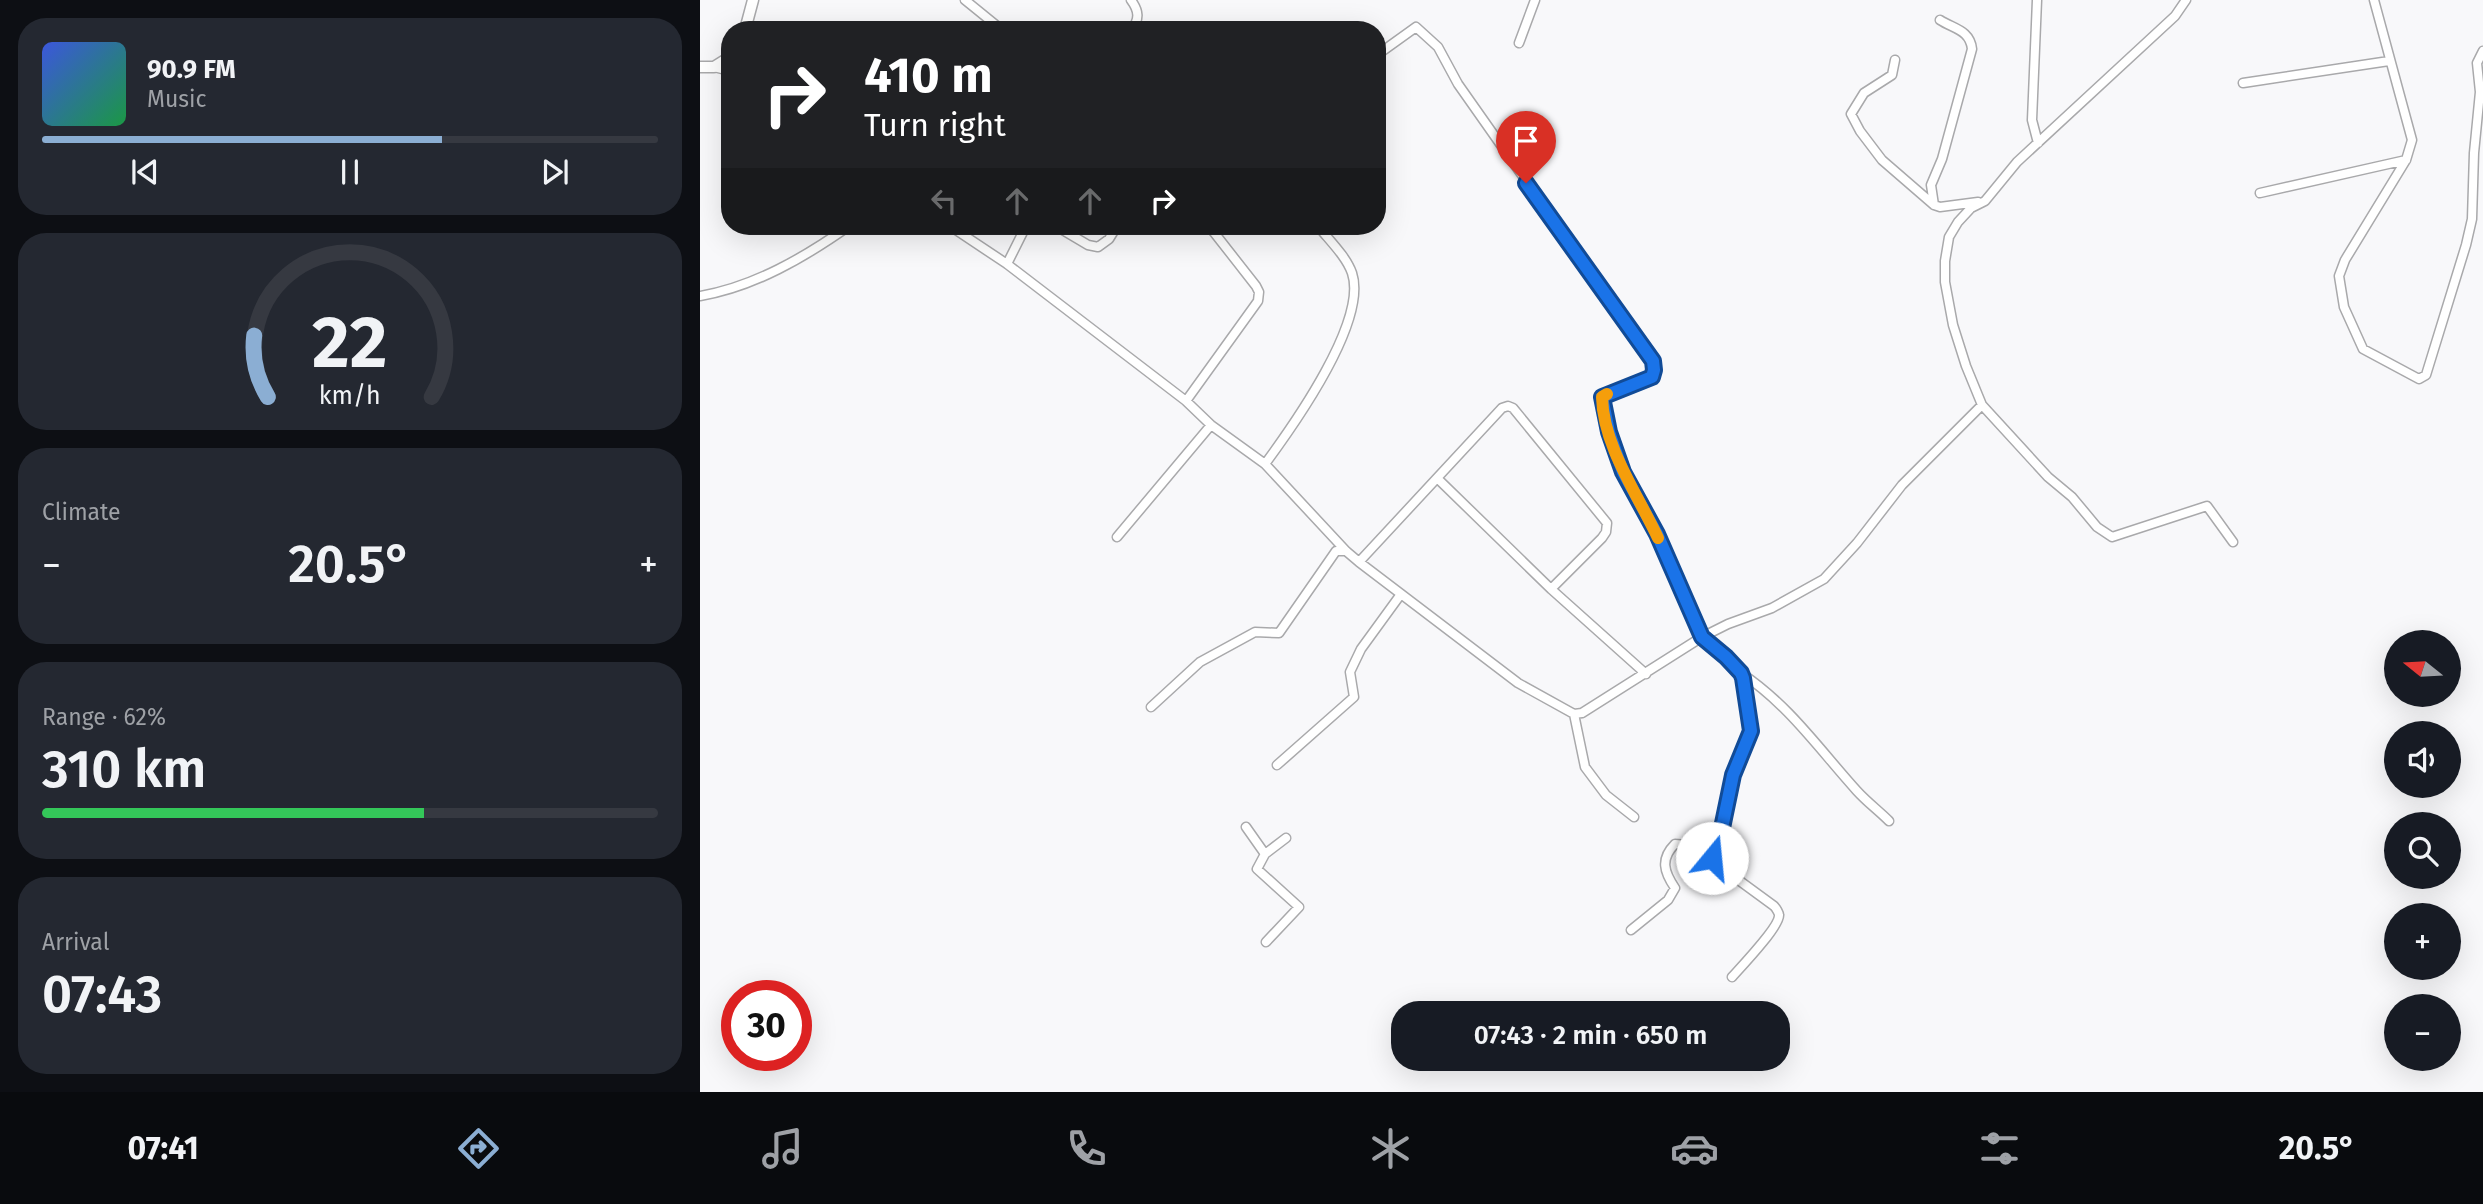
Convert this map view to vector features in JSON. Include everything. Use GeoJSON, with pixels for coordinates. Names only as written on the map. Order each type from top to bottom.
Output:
{"type":"FeatureCollection","features":[{"type":"Feature","properties":{"kind":"street"},"geometry":{"type":"LineString","coordinates":[[747,21],[753,0]]}},
{"type":"Feature","properties":{"kind":"street"},"geometry":{"type":"LineString","coordinates":[[965,0],[991,21]]}},
{"type":"Feature","properties":{"kind":"street"},"geometry":{"type":"LineString","coordinates":[[1130,0],[1137,9],[1136,21]]}},
{"type":"Feature","properties":{"kind":"street"},"geometry":{"type":"LineString","coordinates":[[1519,43],[1535,0]]}},
{"type":"Feature","properties":{"kind":"street"},"geometry":{"type":"LineString","coordinates":[[2036,0],[2032,120],[2038,143]]}},
{"type":"Feature","properties":{"kind":"street"},"geometry":{"type":"LineString","coordinates":[[2186,0],[2175,16],[2017,162],[1985,201],[1971,208],[1952,230],[1947,248],[1944,282],[1956,335],[1982,405],[2104,533],[2112,537],[2207,506],[2233,542]]}},
{"type":"Feature","properties":{"kind":"street"},"geometry":{"type":"LineString","coordinates":[[2375,0],[2412,140],[2406,160],[2345,260],[2339,276],[2344,307],[2363,349],[2419,379],[2426,375],[2472,219],[2474,153],[2480,92],[2477,63],[2483,51]]}},
{"type":"Feature","properties":{"kind":"street"},"geometry":{"type":"LineString","coordinates":[[1934,205],[1931,185],[1942,159],[1972,49],[1971,39],[1966,33],[1940,20]]}},
{"type":"Feature","properties":{"kind":"street"},"geometry":{"type":"LineString","coordinates":[[1386,49],[1416,27],[1438,47],[1458,84],[1653,361],[1652,377],[1608,393],[1602,397],[1602,401],[1623,472],[1652,524],[1702,637],[1787,710],[1859,793],[1889,821]]}},
{"type":"Feature","properties":{"kind":"street"},"geometry":{"type":"LineString","coordinates":[[1895,60],[1892,75],[1864,93],[1851,114],[1860,131],[1882,160],[1934,205],[1940,207],[1985,201]]}},
{"type":"Feature","properties":{"kind":"street"},"geometry":{"type":"LineString","coordinates":[[2243,83],[2389,61]]}},
{"type":"Feature","properties":{"kind":"street"},"geometry":{"type":"LineString","coordinates":[[714,67],[721,63]]}},
{"type":"Feature","properties":{"kind":"street"},"geometry":{"type":"LineString","coordinates":[[700,67],[721,69]]}},
{"type":"Feature","properties":{"kind":"street"},"geometry":{"type":"LineString","coordinates":[[2260,193],[2406,160]]}},
{"type":"Feature","properties":{"kind":"street"},"geometry":{"type":"LineString","coordinates":[[700,296],[743,284],[782,267],[836,235]]}},
{"type":"Feature","properties":{"kind":"street"},"geometry":{"type":"LineString","coordinates":[[964,235],[1007,264],[1186,401],[1211,425],[1265,464],[1359,562],[1518,683],[1574,714],[1582,713],[1702,637],[1772,608],[1824,579],[1857,543],[1902,485],[1982,405]]}},
{"type":"Feature","properties":{"kind":"street"},"geometry":{"type":"LineString","coordinates":[[1007,264],[1022,235]]}},
{"type":"Feature","properties":{"kind":"street"},"geometry":{"type":"LineString","coordinates":[[1071,235],[1088,245],[1098,247],[1111,235]]}},
{"type":"Feature","properties":{"kind":"street"},"geometry":{"type":"LineString","coordinates":[[1186,401],[1258,301],[1259,292],[1250,276],[1216,235]]}},
{"type":"Feature","properties":{"kind":"street"},"geometry":{"type":"LineString","coordinates":[[1265,464],[1323,377],[1352,304],[1355,289],[1349,265],[1325,235]]}},
{"type":"Feature","properties":{"kind":"street"},"geometry":{"type":"LineString","coordinates":[[1359,562],[1506,405],[1513,408],[1607,523],[1602,538],[1551,589]]}},
{"type":"Feature","properties":{"kind":"street"},"geometry":{"type":"LineString","coordinates":[[1117,537],[1211,425]]}},
{"type":"Feature","properties":{"kind":"street"},"geometry":{"type":"LineString","coordinates":[[1437,478],[1551,589],[1646,674]]}},
{"type":"Feature","properties":{"kind":"street"},"geometry":{"type":"LineString","coordinates":[[1150,707],[1200,662],[1255,632],[1279,633],[1336,551],[1346,551]]}},
{"type":"Feature","properties":{"kind":"street"},"geometry":{"type":"LineString","coordinates":[[1277,765],[1354,697],[1350,672],[1361,649],[1401,594]]}},
{"type":"Feature","properties":{"kind":"street"},"geometry":{"type":"LineString","coordinates":[[1712,858],[1722,828],[1733,775],[1751,731],[1741,673]]}},
{"type":"Feature","properties":{"kind":"street"},"geometry":{"type":"LineString","coordinates":[[1574,714],[1585,767],[1606,795],[1634,817]]}},
{"type":"Feature","properties":{"kind":"street"},"geometry":{"type":"LineString","coordinates":[[1246,827],[1265,854]]}},
{"type":"Feature","properties":{"kind":"street"},"geometry":{"type":"LineString","coordinates":[[1266,942],[1298,907],[1257,869],[1265,854],[1286,838]]}},
{"type":"Feature","properties":{"kind":"street"},"geometry":{"type":"LineString","coordinates":[[1631,930],[1668,900],[1675,888],[1664,867],[1665,857],[1675,844],[1683,844],[1712,858],[1774,906],[1779,913],[1780,917],[1773,929],[1732,977]]}},
{"type":"Feature","properties":{"kind":"slow traffic"},"geometry":{"type":"LineString","coordinates":[[1607,394],[1602,397],[1604,413],[1623,472],[1658,538]]}},
{"type":"Feature","properties":{"kind":"route"},"geometry":{"type":"LineString","coordinates":[[1526,183],[1653,361],[1652,377],[1602,397],[1609,432],[1623,472],[1657,534],[1702,637],[1726,657],[1743,678],[1751,731],[1733,775],[1722,828],[1712,858]]}}]}
